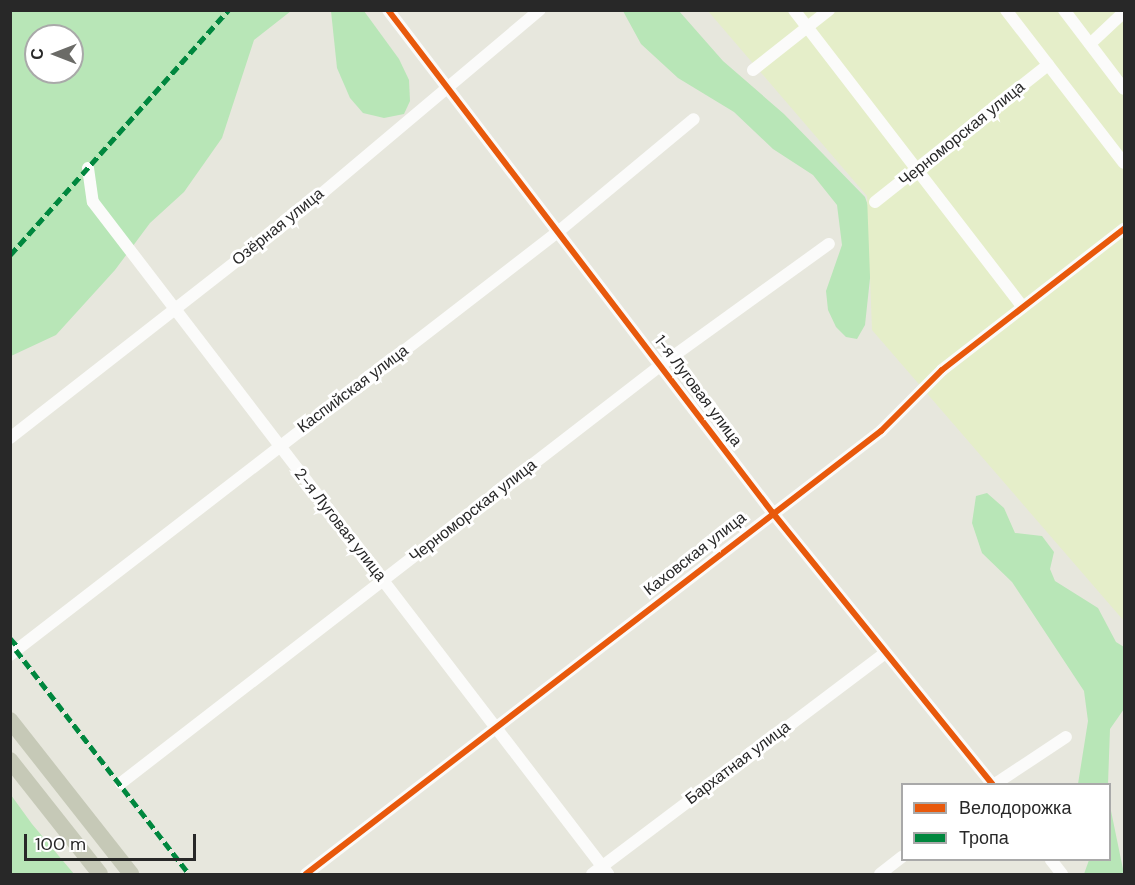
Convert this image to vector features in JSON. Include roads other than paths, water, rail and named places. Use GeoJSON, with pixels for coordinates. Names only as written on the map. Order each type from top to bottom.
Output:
{"type":"FeatureCollection","features":[{"type":"Feature","properties":{"kind":"main road"},"geometry":{"type":"LineString","coordinates":[[10,720],[131,874]]}},
{"type":"Feature","properties":{"kind":"main road"},"geometry":{"type":"LineString","coordinates":[[10,760],[100,874]]}},
{"type":"Feature","properties":{"kind":"street","name":"1-я Луговая улица"},"geometry":{"type":"LineString","coordinates":[[388,10],[772,512],[993,783]]}},
{"type":"Feature","properties":{"kind":"street","name":"Озёрная улица"},"geometry":{"type":"LineString","coordinates":[[10,438],[176,309],[540,10]]}},
{"type":"Feature","properties":{"kind":"street"},"geometry":{"type":"LineString","coordinates":[[794,10],[1023,307]]}},
{"type":"Feature","properties":{"kind":"street"},"geometry":{"type":"LineString","coordinates":[[753,70],[829,10]]}},
{"type":"Feature","properties":{"kind":"street"},"geometry":{"type":"LineString","coordinates":[[1006,10],[1125,163]]}},
{"type":"Feature","properties":{"kind":"street"},"geometry":{"type":"LineString","coordinates":[[1064,10],[1125,89]]}},
{"type":"Feature","properties":{"kind":"street"},"geometry":{"type":"LineString","coordinates":[[1090,44],[1125,12]]}},
{"type":"Feature","properties":{"kind":"street","name":"Черноморская улица"},"geometry":{"type":"LineString","coordinates":[[875,202],[918,171],[1048,65]]}},
{"type":"Feature","properties":{"kind":"street","name":"Каспийская улица"},"geometry":{"type":"LineString","coordinates":[[13,653],[559,231],[694,120]]}},
{"type":"Feature","properties":{"kind":"street","name":"2-я Луговая улица"},"geometry":{"type":"LineString","coordinates":[[88,168],[93,202],[383,580],[600,872]]}},
{"type":"Feature","properties":{"kind":"street","name":"Каховская улица"},"geometry":{"type":"LineString","coordinates":[[306,874],[772,512],[881,431],[942,370],[1125,229]]}},
{"type":"Feature","properties":{"kind":"street","name":"Черноморская улица"},"geometry":{"type":"LineString","coordinates":[[121,783],[661,365],[828,244]]}},
{"type":"Feature","properties":{"kind":"street","name":"Бархатная улица"},"geometry":{"type":"LineString","coordinates":[[600,872],[885,653]]}},
{"type":"Feature","properties":{"kind":"street"},"geometry":{"type":"LineString","coordinates":[[996,783],[1066,737]]}},
{"type":"Feature","properties":{"kind":"street"},"geometry":{"type":"LineString","coordinates":[[880,874],[901,858]]}},
{"type":"Feature","properties":{"kind":"street"},"geometry":{"type":"LineString","coordinates":[[1052,861],[1062,874]]}}]}
